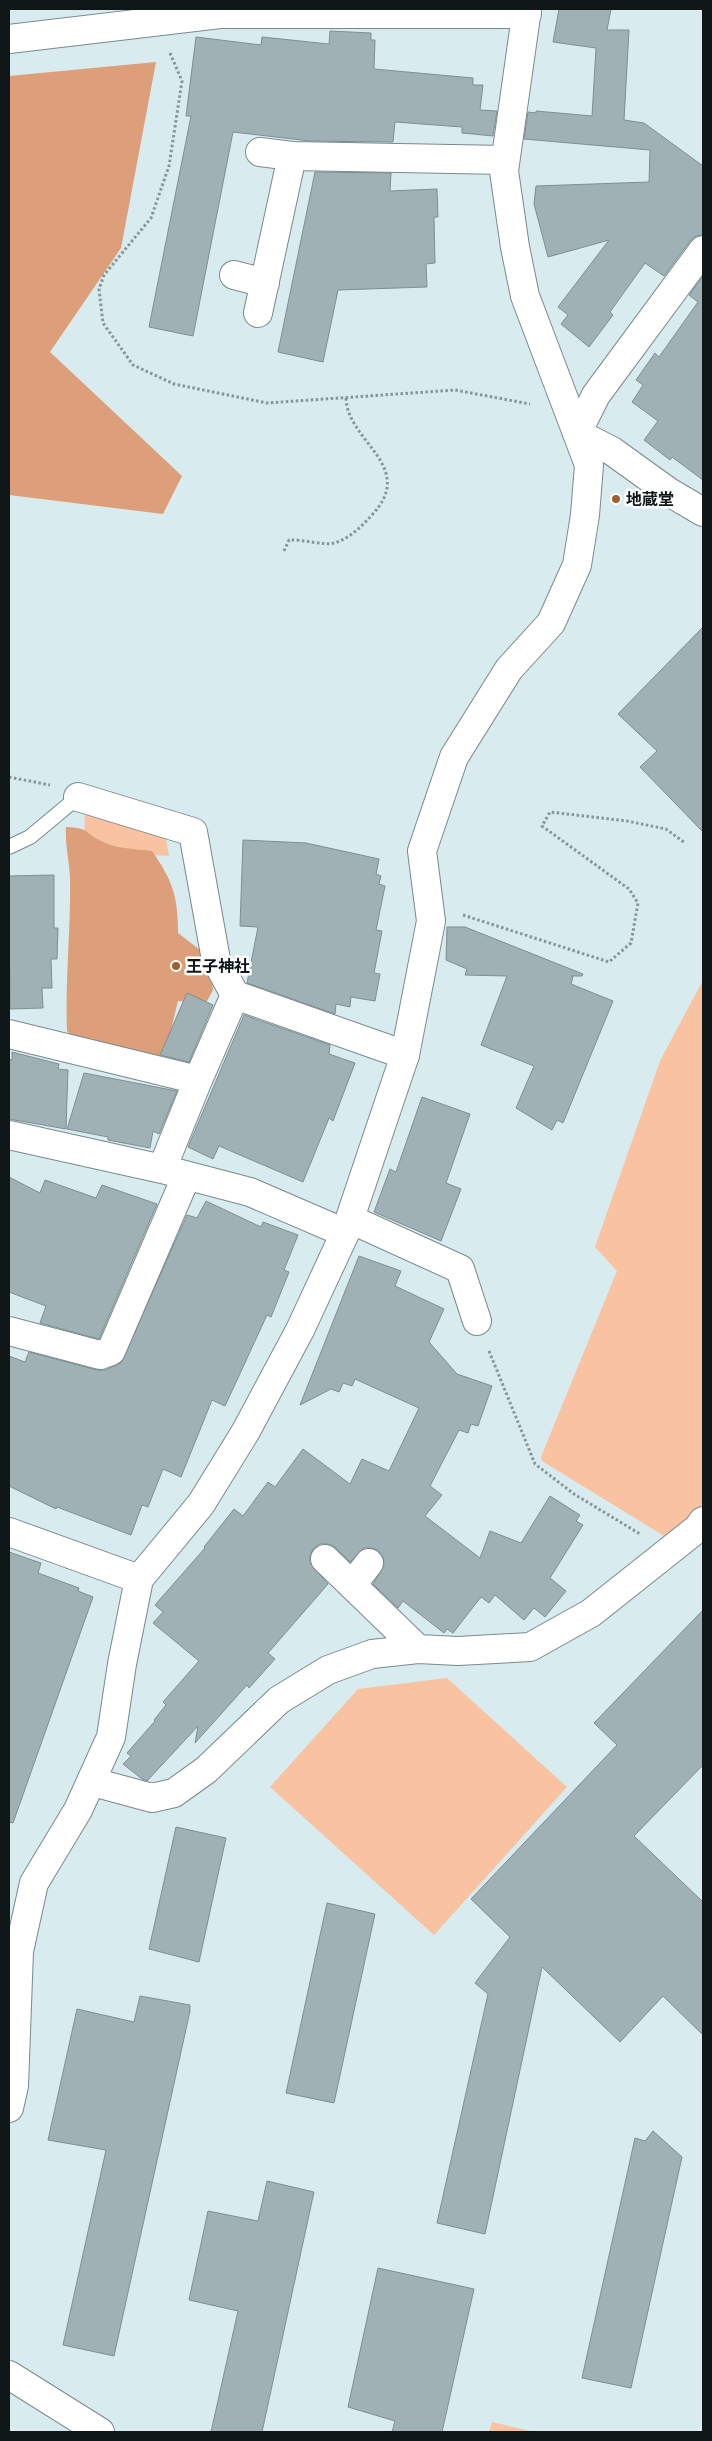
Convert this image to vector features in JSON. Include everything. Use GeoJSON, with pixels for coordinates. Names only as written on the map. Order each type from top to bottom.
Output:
{"type":"FeatureCollection","features":[{"type":"Feature","properties":{"kind":"street"},"geometry":{"type":"LineString","coordinates":[[9,39],[156,20],[220,14],[527,11],[504,160],[504,171],[515,247],[525,296],[589,465],[585,515],[577,564],[550,623],[509,669],[454,757],[422,851],[431,921],[405,1055],[348,1226],[300,1330],[246,1431],[201,1504],[138,1579],[122,1664],[112,1737],[92,1782],[34,1883],[20,1951],[14,2086],[9,2108]]}},
{"type":"Feature","properties":{"kind":"street"},"geometry":{"type":"LineString","coordinates":[[260,152],[292,156],[504,160]]}},
{"type":"Feature","properties":{"kind":"street"},"geometry":{"type":"LineString","coordinates":[[258,313],[292,156]]}},
{"type":"Feature","properties":{"kind":"street"},"geometry":{"type":"LineString","coordinates":[[572,422],[596,395],[703,250]]}},
{"type":"Feature","properties":{"kind":"street"},"geometry":{"type":"LineString","coordinates":[[234,275],[265,282]]}},
{"type":"Feature","properties":{"kind":"street"},"geometry":{"type":"LineString","coordinates":[[572,422],[669,492],[703,512]]}},
{"type":"Feature","properties":{"kind":"street"},"geometry":{"type":"LineString","coordinates":[[78,797],[193,832],[216,960],[235,995],[405,1055]]}},
{"type":"Feature","properties":{"kind":"street"},"geometry":{"type":"LineString","coordinates":[[9,1331],[100,1355],[112,1351],[174,1173],[198,1080],[235,995]]}},
{"type":"Feature","properties":{"kind":"street"},"geometry":{"type":"LineString","coordinates":[[9,1034],[198,1080]]}},
{"type":"Feature","properties":{"kind":"street"},"geometry":{"type":"LineString","coordinates":[[9,1136],[250,1192],[348,1226],[460,1270],[477,1321]]}},
{"type":"Feature","properties":{"kind":"street"},"geometry":{"type":"LineString","coordinates":[[92,1782],[152,1798],[174,1793],[206,1770],[279,1700],[328,1670],[372,1654],[418,1649],[458,1651],[530,1647],[591,1613],[703,1521]]}},
{"type":"Feature","properties":{"kind":"street"},"geometry":{"type":"LineString","coordinates":[[9,1532],[138,1579]]}},
{"type":"Feature","properties":{"kind":"street"},"geometry":{"type":"LineString","coordinates":[[325,1559],[418,1649]]}},
{"type":"Feature","properties":{"kind":"street"},"geometry":{"type":"LineString","coordinates":[[352,1586],[369,1563]]}},
{"type":"Feature","properties":{"kind":"street"},"geometry":{"type":"LineString","coordinates":[[9,2375],[100,2432]]}},
{"type":"Feature","properties":{"kind":"lane"},"geometry":{"type":"LineString","coordinates":[[9,848],[30,837],[78,797]]}},
{"type":"Feature","properties":{"kind":"path"},"geometry":{"type":"LineString","coordinates":[[156,20],[182,81],[170,166],[151,218],[104,276],[98,289],[103,323],[133,366],[174,384],[267,403],[455,390],[572,422]]}},
{"type":"Feature","properties":{"kind":"path"},"geometry":{"type":"LineString","coordinates":[[284,551],[289,540],[301,539],[333,544],[358,530],[383,504],[388,485],[381,459],[346,410],[346,397]]}},
{"type":"Feature","properties":{"kind":"path"},"geometry":{"type":"LineString","coordinates":[[9,777],[62,787],[78,797]]}},
{"type":"Feature","properties":{"kind":"path"},"geometry":{"type":"LineString","coordinates":[[429,904],[609,962],[631,943],[638,903],[629,888],[542,826],[545,818],[550,812],[627,821],[666,829],[685,843]]}},
{"type":"Feature","properties":{"kind":"path"},"geometry":{"type":"LineString","coordinates":[[477,1321],[535,1464],[574,1494],[668,1551]]}},
{"type":"Feature","properties":{"kind":"shaded area"},"geometry":{"type":"Polygon","coordinates":[[[156,62],[121,248],[50,352],[182,476],[163,514],[9,495],[9,76],[156,62]]]}},
{"type":"Feature","properties":{"kind":"shaded area"},"geometry":{"type":"Polygon","coordinates":[[[85,809],[165,833],[169,856],[84,850],[85,809]]]}},
{"type":"Feature","properties":{"kind":"shaded area"},"geometry":{"type":"Polygon","coordinates":[[[66,827],[83,829],[95,838],[113,846],[152,851],[165,871],[173,890],[177,909],[178,933],[204,953],[211,969],[213,990],[206,1003],[178,1001],[166,1050],[149,1066],[83,1047],[67,1031],[70,877],[66,827]]]}},
{"type":"Feature","properties":{"kind":"shaded area"},"geometry":{"type":"Polygon","coordinates":[[[703,980],[703,1506],[669,1539],[542,1461],[541,1457],[617,1271],[595,1247],[660,1061],[703,980]]]}},
{"type":"Feature","properties":{"kind":"shaded area"},"geometry":{"type":"Polygon","coordinates":[[[447,1678],[567,1787],[434,1935],[270,1787],[358,1689],[447,1678]]]}},
{"type":"Feature","properties":{"kind":"shaded area"},"geometry":{"type":"Polygon","coordinates":[[[492,2422],[535,2432],[489,2432],[492,2422]]]}},
{"type":"Feature","properties":{"kind":"building"},"geometry":{"type":"Polygon","coordinates":[[[559,9],[611,9],[607,30],[629,30],[624,120],[644,123],[703,166],[703,235],[696,236],[690,241],[664,276],[645,263],[610,312],[613,315],[589,347],[561,324],[568,315],[558,307],[609,240],[548,257],[534,204],[536,186],[649,182],[650,150],[524,139],[528,112],[592,116],[596,48],[553,42],[559,9]]]}},
{"type":"Feature","properties":{"kind":"building"},"geometry":{"type":"Polygon","coordinates":[[[330,31],[371,33],[371,40],[375,40],[374,69],[473,78],[473,85],[483,85],[480,110],[497,111],[493,136],[462,133],[462,127],[395,122],[393,142],[310,141],[233,132],[193,336],[149,327],[191,116],[186,116],[196,37],[261,45],[262,37],[329,44],[330,31]]]}},
{"type":"Feature","properties":{"kind":"building"},"geometry":{"type":"Polygon","coordinates":[[[315,172],[391,173],[390,191],[437,189],[438,217],[434,217],[435,263],[426,264],[427,287],[338,290],[323,362],[278,352],[315,172]]]}},
{"type":"Feature","properties":{"kind":"building"},"geometry":{"type":"Polygon","coordinates":[[[703,276],[703,480],[672,457],[670,460],[644,440],[658,421],[632,402],[643,385],[636,380],[655,353],[659,357],[698,302],[689,295],[703,276]]]}},
{"type":"Feature","properties":{"kind":"building"},"geometry":{"type":"Polygon","coordinates":[[[703,627],[703,832],[640,767],[657,751],[618,714],[703,627]]]}},
{"type":"Feature","properties":{"kind":"building"},"geometry":{"type":"Polygon","coordinates":[[[243,840],[306,843],[379,859],[376,874],[381,876],[379,884],[385,886],[376,930],[382,931],[374,973],[380,974],[375,1001],[351,997],[350,1007],[336,1004],[335,1014],[247,983],[258,927],[240,926],[243,840]]]}},
{"type":"Feature","properties":{"kind":"building"},"geometry":{"type":"Polygon","coordinates":[[[54,875],[54,928],[58,928],[57,959],[51,959],[52,988],[42,988],[43,1008],[10,1009],[9,876],[54,875]]]}},
{"type":"Feature","properties":{"kind":"building"},"geometry":{"type":"Polygon","coordinates":[[[447,927],[465,927],[583,974],[582,976],[571,976],[573,977],[571,984],[613,1001],[563,1123],[557,1120],[552,1130],[516,1108],[534,1066],[481,1045],[507,976],[465,975],[467,969],[446,960],[447,927]]]}},
{"type":"Feature","properties":{"kind":"building"},"geometry":{"type":"Polygon","coordinates":[[[187,993],[213,1005],[189,1062],[160,1055],[187,993]]]}},
{"type":"Feature","properties":{"kind":"building"},"geometry":{"type":"Polygon","coordinates":[[[244,1015],[330,1045],[329,1054],[355,1063],[333,1121],[329,1118],[303,1182],[219,1146],[213,1159],[188,1147],[244,1015]]]}},
{"type":"Feature","properties":{"kind":"building"},"geometry":{"type":"Polygon","coordinates":[[[12,1052],[59,1064],[58,1069],[68,1070],[66,1129],[9,1119],[9,1059],[12,1060],[12,1052]]]}},
{"type":"Feature","properties":{"kind":"building"},"geometry":{"type":"Polygon","coordinates":[[[84,1073],[177,1091],[159,1134],[153,1131],[150,1148],[108,1140],[108,1137],[67,1129],[84,1073]]]}},
{"type":"Feature","properties":{"kind":"building"},"geometry":{"type":"Polygon","coordinates":[[[422,1097],[470,1114],[446,1183],[461,1189],[441,1241],[374,1212],[390,1169],[396,1172],[422,1097]]]}},
{"type":"Feature","properties":{"kind":"building"},"geometry":{"type":"Polygon","coordinates":[[[9,1177],[40,1193],[45,1180],[96,1198],[102,1185],[157,1204],[99,1339],[40,1323],[46,1306],[9,1292],[9,1177]]]}},
{"type":"Feature","properties":{"kind":"building"},"geometry":{"type":"Polygon","coordinates":[[[206,1201],[261,1227],[263,1222],[298,1235],[284,1270],[289,1272],[271,1317],[267,1315],[225,1406],[212,1400],[181,1477],[163,1469],[148,1507],[142,1505],[131,1535],[57,1507],[56,1509],[9,1486],[9,1356],[25,1362],[29,1352],[97,1370],[105,1370],[121,1363],[187,1215],[197,1218],[206,1201]]]}},
{"type":"Feature","properties":{"kind":"building"},"geometry":{"type":"Polygon","coordinates":[[[359,1256],[401,1271],[395,1286],[444,1309],[429,1342],[457,1374],[492,1386],[478,1426],[471,1424],[468,1433],[459,1430],[430,1486],[442,1495],[425,1516],[480,1558],[490,1531],[521,1543],[550,1496],[580,1515],[576,1521],[583,1525],[550,1578],[566,1591],[545,1617],[534,1608],[524,1620],[495,1595],[489,1603],[481,1597],[453,1633],[447,1629],[444,1633],[403,1601],[398,1608],[373,1584],[384,1566],[383,1557],[378,1550],[364,1548],[350,1562],[335,1547],[328,1544],[320,1544],[313,1549],[310,1563],[328,1584],[268,1653],[275,1659],[249,1688],[247,1685],[195,1743],[198,1726],[147,1781],[142,1779],[123,1764],[131,1756],[127,1753],[155,1721],[166,1705],[163,1702],[199,1661],[153,1623],[163,1612],[155,1605],[205,1548],[234,1509],[243,1516],[268,1482],[275,1487],[303,1449],[350,1484],[362,1459],[389,1471],[419,1408],[355,1379],[352,1386],[343,1383],[339,1392],[331,1389],[300,1405],[359,1256]]]}},
{"type":"Feature","properties":{"kind":"building"},"geometry":{"type":"Polygon","coordinates":[[[9,1552],[41,1563],[38,1573],[79,1588],[78,1591],[93,1597],[13,1823],[9,1822],[9,1552]]]}},
{"type":"Feature","properties":{"kind":"building"},"geometry":{"type":"Polygon","coordinates":[[[703,1610],[703,1765],[634,1836],[703,1902],[703,2035],[663,1996],[620,2042],[542,1967],[485,2234],[437,2223],[488,1994],[475,1983],[510,1937],[471,1899],[617,1745],[594,1723],[703,1610]]]}},
{"type":"Feature","properties":{"kind":"building"},"geometry":{"type":"Polygon","coordinates":[[[176,1827],[226,1838],[199,1962],[149,1949],[176,1827]]]}},
{"type":"Feature","properties":{"kind":"building"},"geometry":{"type":"Polygon","coordinates":[[[327,1903],[375,1914],[334,2103],[286,2093],[327,1903]]]}},
{"type":"Feature","properties":{"kind":"building"},"geometry":{"type":"Polygon","coordinates":[[[140,1996],[190,2005],[190,2011],[114,2356],[63,2345],[106,2150],[48,2140],[77,2009],[134,2022],[140,1996]]]}},
{"type":"Feature","properties":{"kind":"building"},"geometry":{"type":"Polygon","coordinates":[[[653,2131],[682,2157],[631,2388],[582,2378],[635,2138],[645,2141],[653,2131]]]}},
{"type":"Feature","properties":{"kind":"building"},"geometry":{"type":"Polygon","coordinates":[[[267,2181],[314,2192],[262,2432],[211,2432],[238,2311],[189,2300],[208,2211],[258,2221],[267,2181]]]}},
{"type":"Feature","properties":{"kind":"building"},"geometry":{"type":"Polygon","coordinates":[[[378,2268],[474,2289],[442,2432],[392,2432],[395,2421],[348,2407],[378,2268]]]}},
{"type":"Feature","properties":{"kind":"place","name":"地蔵堂"},"geometry":{"type":"Point","coordinates":[616,499]}},
{"type":"Feature","properties":{"kind":"place","name":"王子神社"},"geometry":{"type":"Point","coordinates":[176,966]}}]}
